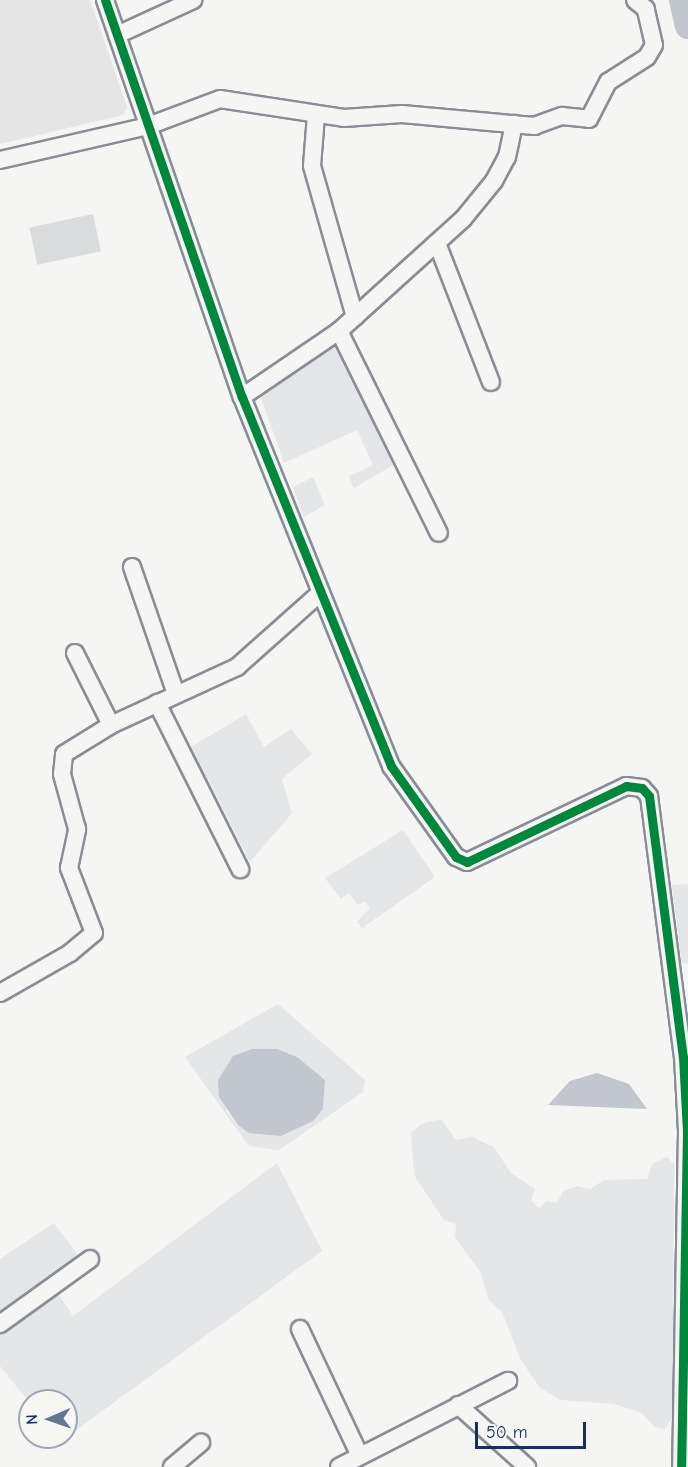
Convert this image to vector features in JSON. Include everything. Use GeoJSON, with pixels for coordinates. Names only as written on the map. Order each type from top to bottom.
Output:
{"type":"FeatureCollection","features":[{"type":"Feature","properties":{"kind":"street"},"geometry":{"type":"LineString","coordinates":[[105,0],[242,397],[319,594],[392,766],[459,860],[471,862],[626,786],[642,788],[649,796],[683,1057],[686,1110],[681,1467]]}},
{"type":"Feature","properties":{"kind":"street"},"geometry":{"type":"LineString","coordinates":[[117,34],[193,0]]}},
{"type":"Feature","properties":{"kind":"street"},"geometry":{"type":"LineString","coordinates":[[0,160],[148,126],[220,99],[316,115],[402,114],[534,126],[562,116],[592,118],[608,82],[647,57],[654,45],[646,9],[635,0]]}},
{"type":"Feature","properties":{"kind":"street"},"geometry":{"type":"LineString","coordinates":[[316,115],[312,166],[354,317]]}},
{"type":"Feature","properties":{"kind":"street"},"geometry":{"type":"LineString","coordinates":[[242,397],[339,331],[484,198],[507,157],[514,124]]}},
{"type":"Feature","properties":{"kind":"street"},"geometry":{"type":"LineString","coordinates":[[437,243],[491,382]]}},
{"type":"Feature","properties":{"kind":"street"},"geometry":{"type":"LineString","coordinates":[[339,331],[439,533]]}},
{"type":"Feature","properties":{"kind":"street"},"geometry":{"type":"LineString","coordinates":[[132,567],[176,694]]}},
{"type":"Feature","properties":{"kind":"street"},"geometry":{"type":"LineString","coordinates":[[0,993],[70,953],[94,933],[69,868],[76,829],[61,765],[72,746],[111,724],[237,667],[319,594]]}},
{"type":"Feature","properties":{"kind":"street"},"geometry":{"type":"LineString","coordinates":[[75,653],[111,724]]}},
{"type":"Feature","properties":{"kind":"street"},"geometry":{"type":"LineString","coordinates":[[157,703],[240,868]]}},
{"type":"Feature","properties":{"kind":"street"},"geometry":{"type":"LineString","coordinates":[[0,1324],[90,1259]]}},
{"type":"Feature","properties":{"kind":"street"},"geometry":{"type":"LineString","coordinates":[[300,1329],[360,1456]]}},
{"type":"Feature","properties":{"kind":"street"},"geometry":{"type":"LineString","coordinates":[[339,1467],[508,1381]]}},
{"type":"Feature","properties":{"kind":"street"},"geometry":{"type":"LineString","coordinates":[[458,1405],[527,1467]]}},
{"type":"Feature","properties":{"kind":"street"},"geometry":{"type":"LineString","coordinates":[[172,1467],[201,1443]]}},
{"type":"Feature","properties":{"kind":"shaded area"},"geometry":{"type":"Polygon","coordinates":[[[0,0],[90,0],[127,107],[123,115],[0,144],[0,0]]]}},
{"type":"Feature","properties":{"kind":"shaded area"},"geometry":{"type":"Polygon","coordinates":[[[333,343],[397,463],[354,488],[349,476],[373,465],[357,430],[284,463],[260,395],[333,343]]]}},
{"type":"Feature","properties":{"kind":"shaded area"},"geometry":{"type":"Polygon","coordinates":[[[313,477],[325,505],[304,517],[293,487],[313,477]]]}},
{"type":"Feature","properties":{"kind":"shaded area"},"geometry":{"type":"Polygon","coordinates":[[[246,714],[264,747],[291,729],[312,754],[282,779],[292,813],[250,862],[191,747],[246,714]]]}},
{"type":"Feature","properties":{"kind":"shaded area"},"geometry":{"type":"Polygon","coordinates":[[[403,830],[435,877],[362,928],[357,922],[370,908],[365,901],[358,905],[349,893],[341,899],[325,878],[403,830]]]}},
{"type":"Feature","properties":{"kind":"shaded area"},"geometry":{"type":"Polygon","coordinates":[[[688,884],[688,963],[682,964],[672,885],[688,884]]]}},
{"type":"Feature","properties":{"kind":"shaded area"},"geometry":{"type":"Polygon","coordinates":[[[278,1004],[365,1080],[363,1092],[279,1150],[249,1146],[185,1057],[278,1004]],[[296,1057],[225,1110],[238,1125],[249,1133],[325,1080],[296,1057]]]}},
{"type":"Feature","properties":{"kind":"shaded area"},"geometry":{"type":"Polygon","coordinates":[[[252,1049],[277,1049],[297,1057],[325,1080],[323,1109],[313,1121],[281,1136],[249,1133],[238,1125],[219,1097],[218,1080],[233,1056],[252,1049]]]}},
{"type":"Feature","properties":{"kind":"shaded area"},"geometry":{"type":"Polygon","coordinates":[[[597,1073],[629,1084],[647,1109],[548,1105],[570,1081],[597,1073]]]}},
{"type":"Feature","properties":{"kind":"shaded area"},"geometry":{"type":"Polygon","coordinates":[[[441,1119],[456,1140],[472,1137],[494,1147],[511,1173],[535,1189],[531,1201],[539,1208],[547,1201],[557,1203],[563,1191],[577,1186],[590,1189],[604,1180],[647,1179],[652,1164],[667,1157],[674,1164],[673,1417],[665,1429],[655,1427],[642,1413],[615,1404],[561,1400],[540,1388],[521,1360],[502,1312],[488,1299],[481,1273],[455,1237],[456,1224],[444,1220],[414,1175],[411,1133],[421,1124],[441,1119]]]}},
{"type":"Feature","properties":{"kind":"shaded area"},"geometry":{"type":"Polygon","coordinates":[[[277,1163],[322,1251],[78,1429],[78,1389],[19,1389],[0,1366],[0,1333],[57,1292],[73,1316],[277,1163]]]}},
{"type":"Feature","properties":{"kind":"shaded area"},"geometry":{"type":"Polygon","coordinates":[[[54,1223],[78,1255],[0,1311],[0,1259],[54,1223]]]}},
{"type":"Feature","properties":{"kind":"building"},"geometry":{"type":"Polygon","coordinates":[[[93,214],[101,251],[37,265],[29,228],[93,214]]]}},
{"type":"Feature","properties":{"kind":"waterway"},"geometry":{"type":"LineString","coordinates":[[682,0],[688,25]]}},
{"type":"Feature","properties":{"kind":"cycle path"},"geometry":{"type":"LineString","coordinates":[[105,0],[242,397],[391,766],[456,857],[467,862],[626,786],[642,788],[649,796],[683,1057],[687,1132],[681,1467]]}}]}
